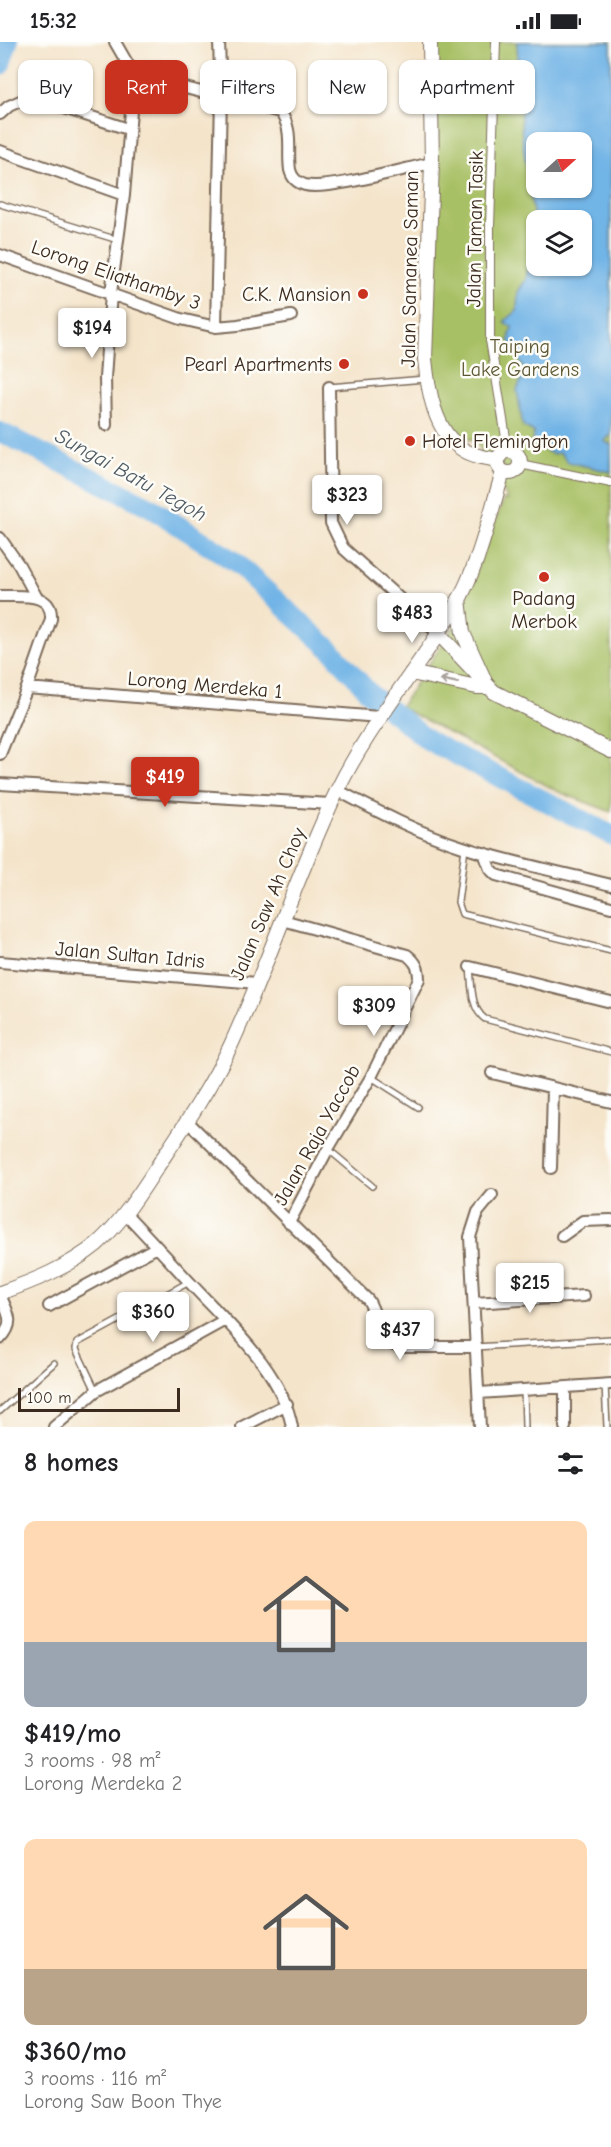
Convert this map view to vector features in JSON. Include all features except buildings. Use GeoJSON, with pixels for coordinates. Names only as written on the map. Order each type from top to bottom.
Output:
{"type":"FeatureCollection","features":[{"type":"Feature","properties":{"kind":"street"},"geometry":{"type":"LineString","coordinates":[[115,42],[125,60]]}},
{"type":"Feature","properties":{"kind":"street"},"geometry":{"type":"LineString","coordinates":[[219,42],[220,60]]}},
{"type":"Feature","properties":{"kind":"street","name":"Jalan Samanea Saman"},"geometry":{"type":"LineString","coordinates":[[430,42],[432,163],[425,359],[427,379],[438,417],[448,435],[460,449],[503,461]]}},
{"type":"Feature","properties":{"kind":"street","name":"Jalan Taman Tasik"},"geometry":{"type":"LineString","coordinates":[[496,42],[490,226],[490,340],[503,461]]}},
{"type":"Feature","properties":{"kind":"street"},"geometry":{"type":"LineString","coordinates":[[0,114],[9,106],[20,101],[43,101],[128,129]]}},
{"type":"Feature","properties":{"kind":"street"},"geometry":{"type":"LineString","coordinates":[[106,425],[105,378],[111,293],[124,195],[130,114]]}},
{"type":"Feature","properties":{"kind":"street"},"geometry":{"type":"LineString","coordinates":[[216,327],[221,114]]}},
{"type":"Feature","properties":{"kind":"street"},"geometry":{"type":"LineString","coordinates":[[282,114],[286,119],[290,132],[291,171],[294,178],[307,186],[326,185],[432,163]]}},
{"type":"Feature","properties":{"kind":"street"},"geometry":{"type":"LineString","coordinates":[[0,151],[124,195]]}},
{"type":"Feature","properties":{"kind":"street","name":"Lorong Eliathamby 3"},"geometry":{"type":"LineString","coordinates":[[0,255],[181,319],[216,327],[291,316]]}},
{"type":"Feature","properties":{"kind":"street"},"geometry":{"type":"LineString","coordinates":[[328,387],[331,523],[336,537],[351,557],[438,633],[488,687],[502,697],[611,751]]}},
{"type":"Feature","properties":{"kind":"street"},"geometry":{"type":"LineString","coordinates":[[503,461],[514,472],[520,464],[611,483]]}},
{"type":"Feature","properties":{"kind":"street","name":"Jalan Saw Ah Choy"},"geometry":{"type":"LineString","coordinates":[[0,1294],[77,1258],[112,1229],[187,1121],[229,1047],[337,790],[361,746],[438,633],[471,574],[503,461]]}},
{"type":"Feature","properties":{"kind":"street"},"geometry":{"type":"LineString","coordinates":[[0,538],[20,565],[36,598]]}},
{"type":"Feature","properties":{"kind":"street"},"geometry":{"type":"LineString","coordinates":[[0,596],[36,598],[49,604],[51,611],[51,619],[27,688],[0,754]]}},
{"type":"Feature","properties":{"kind":"street"},"geometry":{"type":"LineString","coordinates":[[459,599],[463,633],[488,687]]}},
{"type":"Feature","properties":{"kind":"street"},"geometry":{"type":"LineString","coordinates":[[411,673],[477,687],[488,687]]}},
{"type":"Feature","properties":{"kind":"street","name":"Lorong Merdeka 1"},"geometry":{"type":"LineString","coordinates":[[27,688],[381,715]]}},
{"type":"Feature","properties":{"kind":"street"},"geometry":{"type":"LineString","coordinates":[[0,784],[331,804]]}},
{"type":"Feature","properties":{"kind":"street"},"geometry":{"type":"LineString","coordinates":[[337,790],[388,816],[465,848],[611,885]]}},
{"type":"Feature","properties":{"kind":"street"},"geometry":{"type":"LineString","coordinates":[[484,853],[490,869],[496,876],[611,907]]}},
{"type":"Feature","properties":{"kind":"street","name":"Jalan Raja Yaccob"},"geometry":{"type":"LineString","coordinates":[[283,920],[407,955],[414,960],[419,969],[419,979],[371,1077],[328,1149],[289,1223]]}},
{"type":"Feature","properties":{"kind":"street","name":"Jalan Sultan Idris"},"geometry":{"type":"LineString","coordinates":[[0,962],[257,983]]}},
{"type":"Feature","properties":{"kind":"street"},"geometry":{"type":"LineString","coordinates":[[470,966],[611,1002]]}},
{"type":"Feature","properties":{"kind":"street"},"geometry":{"type":"LineString","coordinates":[[492,1073],[611,1102]]}},
{"type":"Feature","properties":{"kind":"street"},"geometry":{"type":"LineString","coordinates":[[551,1168],[553,1089]]}},
{"type":"Feature","properties":{"kind":"street","name":"Jalan Raja Yaccob"},"geometry":{"type":"LineString","coordinates":[[187,1121],[368,1300],[374,1308],[383,1339],[389,1344],[399,1347],[475,1347]]}},
{"type":"Feature","properties":{"kind":"street"},"geometry":{"type":"LineString","coordinates":[[480,1427],[470,1237],[478,1212],[492,1195]]}},
{"type":"Feature","properties":{"kind":"street"},"geometry":{"type":"LineString","coordinates":[[125,1213],[225,1320],[266,1368],[287,1404],[292,1427]]}},
{"type":"Feature","properties":{"kind":"street"},"geometry":{"type":"LineString","coordinates":[[562,1236],[583,1221],[611,1220]]}},
{"type":"Feature","properties":{"kind":"street"},"geometry":{"type":"LineString","coordinates":[[49,1306],[157,1247]]}},
{"type":"Feature","properties":{"kind":"street"},"geometry":{"type":"LineString","coordinates":[[0,1294],[9,1316],[10,1327],[0,1339]]}},
{"type":"Feature","properties":{"kind":"street"},"geometry":{"type":"LineString","coordinates":[[474,1303],[584,1296]]}},
{"type":"Feature","properties":{"kind":"street"},"geometry":{"type":"LineString","coordinates":[[54,1427],[96,1391],[225,1320]]}},
{"type":"Feature","properties":{"kind":"street"},"geometry":{"type":"LineString","coordinates":[[478,1393],[608,1384]]}},
{"type":"Feature","properties":{"kind":"street"},"geometry":{"type":"LineString","coordinates":[[565,1388],[565,1427]]}},
{"type":"Feature","properties":{"kind":"street"},"geometry":{"type":"LineString","coordinates":[[242,1427],[287,1404]]}},
{"type":"Feature","properties":{"kind":"lane"},"geometry":{"type":"LineString","coordinates":[[0,204],[118,240]]}},
{"type":"Feature","properties":{"kind":"lane"},"geometry":{"type":"LineString","coordinates":[[328,387],[427,379]]}},
{"type":"Feature","properties":{"kind":"lane"},"geometry":{"type":"LineString","coordinates":[[465,848],[458,902],[462,914],[611,951]]}},
{"type":"Feature","properties":{"kind":"lane"},"geometry":{"type":"LineString","coordinates":[[470,966],[474,1003],[476,1010],[485,1019],[611,1052]]}},
{"type":"Feature","properties":{"kind":"lane"},"geometry":{"type":"LineString","coordinates":[[371,1077],[418,1107]]}},
{"type":"Feature","properties":{"kind":"lane"},"geometry":{"type":"LineString","coordinates":[[328,1149],[372,1186]]}},
{"type":"Feature","properties":{"kind":"lane"},"geometry":{"type":"LineString","coordinates":[[96,1391],[76,1349],[77,1343],[189,1282]]}},
{"type":"Feature","properties":{"kind":"lane"},"geometry":{"type":"LineString","coordinates":[[475,1347],[611,1339]]}},
{"type":"Feature","properties":{"kind":"lane"},"geometry":{"type":"LineString","coordinates":[[0,1412],[54,1363]]}},
{"type":"Feature","properties":{"kind":"lane"},"geometry":{"type":"LineString","coordinates":[[607,1427],[608,1384]]}},
{"type":"Feature","properties":{"kind":"lane"},"geometry":{"type":"LineString","coordinates":[[524,1390],[525,1427]]}},
{"type":"Feature","properties":{"kind":"green space","name":"Taiping Lake Gardens"},"geometry":{"type":"Polygon","coordinates":[[[433,42],[611,42],[611,812],[559,792],[400,707],[455,625],[504,499],[508,500],[476,441],[456,433],[449,427],[440,412],[430,383],[432,114],[535,114],[535,60],[433,60],[433,42]]]}},
{"type":"Feature","properties":{"kind":"water"},"geometry":{"type":"Polygon","coordinates":[[[517,42],[611,42],[611,435],[604,441],[611,445],[611,472],[568,462],[560,453],[552,454],[532,443],[534,432],[523,426],[517,390],[525,371],[509,340],[512,327],[504,322],[517,311],[518,292],[527,276],[592,276],[592,210],[533,210],[531,198],[592,198],[592,132],[526,132],[526,165],[521,114],[535,114],[535,60],[518,60],[517,42]]]}},
{"type":"Feature","properties":{"kind":"waterway","name":"Sungai Batu Tegoh"},"geometry":{"type":"LineString","coordinates":[[0,66],[8,42]]}},
{"type":"Feature","properties":{"kind":"waterway","name":"Sungai Batu Tegoh"},"geometry":{"type":"LineString","coordinates":[[0,432],[150,507],[235,562],[333,652],[371,695],[429,741],[611,835]]}},
{"type":"Feature","properties":{"kind":"place","name":"C.K. Mansion"},"geometry":{"type":"Point","coordinates":[363,294]}},
{"type":"Feature","properties":{"kind":"place","name":"Pearl Apartments"},"geometry":{"type":"Point","coordinates":[344,364]}},
{"type":"Feature","properties":{"kind":"place","name":"Hotel Flemington"},"geometry":{"type":"Point","coordinates":[410,441]}},
{"type":"Feature","properties":{"kind":"place","name":"Padang Merbok"},"geometry":{"type":"Point","coordinates":[544,577]}}]}
